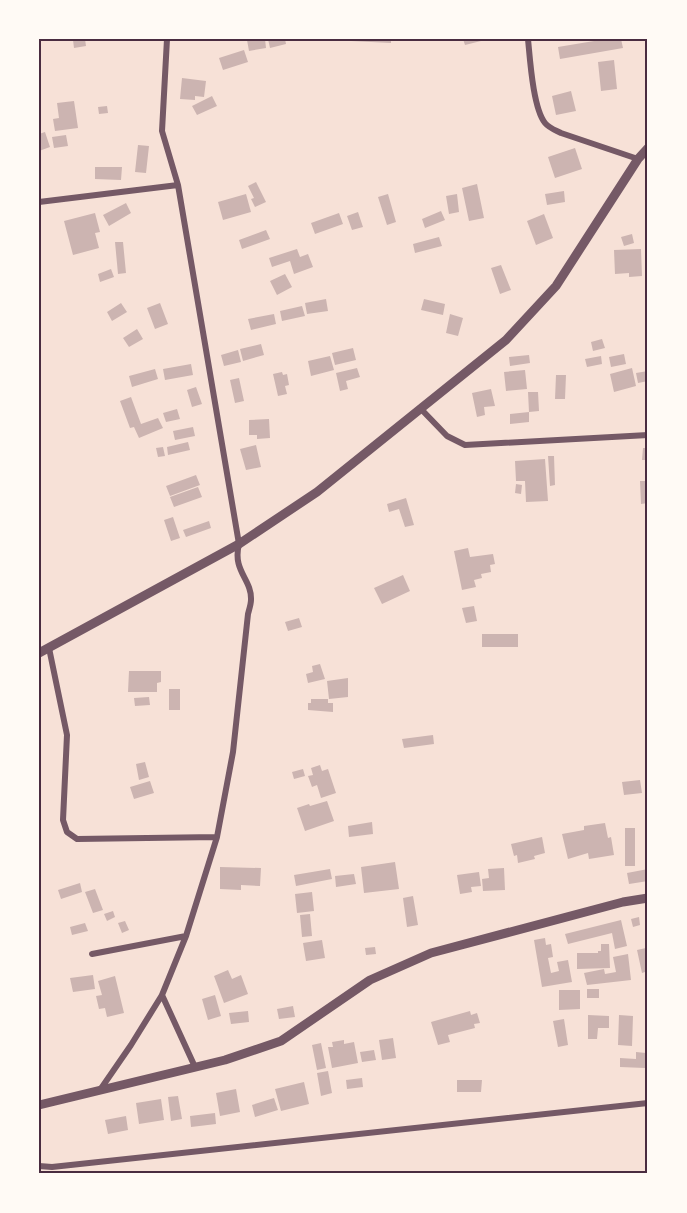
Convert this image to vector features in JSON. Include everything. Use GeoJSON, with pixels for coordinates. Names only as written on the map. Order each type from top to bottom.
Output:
{"type":"FeatureCollection","features":[{"type":"Feature","properties":{"kind":"street"},"geometry":{"type":"LineString","coordinates":[[100,1090],[162,995],[186,936],[217,837],[233,752],[248,614],[252,599],[236,555],[239,544],[178,185],[162,131],[167,39]]}},
{"type":"Feature","properties":{"kind":"street"},"geometry":{"type":"LineString","coordinates":[[528,39],[535,91],[545,123],[561,133],[638,159]]}},
{"type":"Feature","properties":{"kind":"street"},"geometry":{"type":"LineString","coordinates":[[39,653],[239,544],[317,492],[506,340],[556,286],[638,159],[648,148]]}},
{"type":"Feature","properties":{"kind":"street"},"geometry":{"type":"LineString","coordinates":[[39,202],[178,185]]}},
{"type":"Feature","properties":{"kind":"street"},"geometry":{"type":"LineString","coordinates":[[420,407],[447,435],[465,445],[648,435]]}},
{"type":"Feature","properties":{"kind":"street"},"geometry":{"type":"LineString","coordinates":[[50,648],[67,735],[63,820],[67,832],[77,839],[217,837]]}},
{"type":"Feature","properties":{"kind":"street"},"geometry":{"type":"LineString","coordinates":[[39,1105],[225,1060],[281,1041],[370,981],[431,953],[623,902],[648,898]]}},
{"type":"Feature","properties":{"kind":"street"},"geometry":{"type":"LineString","coordinates":[[92,954],[186,936]]}},
{"type":"Feature","properties":{"kind":"street"},"geometry":{"type":"LineString","coordinates":[[162,995],[195,1067]]}},
{"type":"Feature","properties":{"kind":"street"},"geometry":{"type":"LineString","coordinates":[[39,1166],[648,1103]]}},
{"type":"Feature","properties":{"kind":"building"},"geometry":{"type":"Polygon","coordinates":[[[85,39],[86,46],[74,48],[73,40],[85,39]]]}},
{"type":"Feature","properties":{"kind":"building"},"geometry":{"type":"Polygon","coordinates":[[[265,39],[266,48],[249,51],[247,40],[265,39]]]}},
{"type":"Feature","properties":{"kind":"building"},"geometry":{"type":"Polygon","coordinates":[[[268,39],[285,39],[286,44],[270,48],[268,39]]]}},
{"type":"Feature","properties":{"kind":"building"},"geometry":{"type":"Polygon","coordinates":[[[351,39],[391,39],[391,43],[351,41],[351,39]]]}},
{"type":"Feature","properties":{"kind":"building"},"geometry":{"type":"Polygon","coordinates":[[[463,39],[485,39],[485,40],[465,45],[463,39]]]}},
{"type":"Feature","properties":{"kind":"building"},"geometry":{"type":"Polygon","coordinates":[[[606,39],[621,39],[623,48],[560,59],[558,47],[606,39]]]}},
{"type":"Feature","properties":{"kind":"building"},"geometry":{"type":"Polygon","coordinates":[[[244,50],[248,62],[223,70],[219,58],[244,50]]]}},
{"type":"Feature","properties":{"kind":"building"},"geometry":{"type":"Polygon","coordinates":[[[614,60],[617,89],[601,91],[598,62],[614,60]]]}},
{"type":"Feature","properties":{"kind":"building"},"geometry":{"type":"Polygon","coordinates":[[[182,78],[206,81],[204,97],[195,96],[195,100],[180,99],[182,78]]]}},
{"type":"Feature","properties":{"kind":"building"},"geometry":{"type":"Polygon","coordinates":[[[571,91],[576,111],[556,115],[552,96],[571,91]]]}},
{"type":"Feature","properties":{"kind":"building"},"geometry":{"type":"Polygon","coordinates":[[[212,96],[217,106],[197,115],[192,106],[212,96]]]}},
{"type":"Feature","properties":{"kind":"building"},"geometry":{"type":"Polygon","coordinates":[[[74,101],[78,128],[55,131],[53,119],[59,118],[57,103],[74,101]]]}},
{"type":"Feature","properties":{"kind":"building"},"geometry":{"type":"Polygon","coordinates":[[[107,106],[108,113],[99,114],[98,107],[107,106]]]}},
{"type":"Feature","properties":{"kind":"building"},"geometry":{"type":"Polygon","coordinates":[[[45,132],[50,147],[39,151],[39,134],[45,132]]]}},
{"type":"Feature","properties":{"kind":"building"},"geometry":{"type":"Polygon","coordinates":[[[66,135],[68,146],[54,148],[52,137],[66,135]]]}},
{"type":"Feature","properties":{"kind":"building"},"geometry":{"type":"Polygon","coordinates":[[[138,145],[149,146],[146,173],[135,172],[138,145]]]}},
{"type":"Feature","properties":{"kind":"building"},"geometry":{"type":"Polygon","coordinates":[[[575,148],[582,169],[555,178],[548,157],[575,148]]]}},
{"type":"Feature","properties":{"kind":"building"},"geometry":{"type":"Polygon","coordinates":[[[95,167],[122,167],[121,180],[95,179],[95,167]]]}},
{"type":"Feature","properties":{"kind":"building"},"geometry":{"type":"Polygon","coordinates":[[[256,182],[266,202],[255,207],[251,199],[254,198],[248,186],[256,182]]]}},
{"type":"Feature","properties":{"kind":"building"},"geometry":{"type":"Polygon","coordinates":[[[477,184],[484,218],[469,221],[462,188],[477,184]]]}},
{"type":"Feature","properties":{"kind":"building"},"geometry":{"type":"Polygon","coordinates":[[[564,191],[565,202],[547,205],[545,194],[564,191]]]}},
{"type":"Feature","properties":{"kind":"building"},"geometry":{"type":"Polygon","coordinates":[[[246,194],[251,212],[223,220],[218,202],[246,194]]]}},
{"type":"Feature","properties":{"kind":"building"},"geometry":{"type":"Polygon","coordinates":[[[388,194],[396,222],[387,225],[378,197],[388,194]]]}},
{"type":"Feature","properties":{"kind":"building"},"geometry":{"type":"Polygon","coordinates":[[[457,194],[459,212],[449,214],[446,196],[457,194]]]}},
{"type":"Feature","properties":{"kind":"building"},"geometry":{"type":"Polygon","coordinates":[[[126,203],[131,213],[109,226],[103,215],[126,203]]]}},
{"type":"Feature","properties":{"kind":"building"},"geometry":{"type":"Polygon","coordinates":[[[441,211],[445,220],[425,228],[422,219],[441,211]]]}},
{"type":"Feature","properties":{"kind":"building"},"geometry":{"type":"Polygon","coordinates":[[[358,212],[363,227],[352,230],[347,216],[358,212]]]}},
{"type":"Feature","properties":{"kind":"building"},"geometry":{"type":"Polygon","coordinates":[[[95,213],[100,232],[95,233],[99,248],[73,255],[64,221],[95,213]]]}},
{"type":"Feature","properties":{"kind":"building"},"geometry":{"type":"Polygon","coordinates":[[[339,213],[343,224],[315,234],[311,223],[339,213]]]}},
{"type":"Feature","properties":{"kind":"building"},"geometry":{"type":"Polygon","coordinates":[[[544,214],[553,238],[536,245],[527,221],[544,214]]]}},
{"type":"Feature","properties":{"kind":"building"},"geometry":{"type":"Polygon","coordinates":[[[266,230],[270,239],[242,249],[239,240],[266,230]]]}},
{"type":"Feature","properties":{"kind":"building"},"geometry":{"type":"Polygon","coordinates":[[[632,234],[634,243],[624,246],[621,237],[632,234]]]}},
{"type":"Feature","properties":{"kind":"building"},"geometry":{"type":"Polygon","coordinates":[[[439,237],[442,246],[415,253],[413,244],[439,237]]]}},
{"type":"Feature","properties":{"kind":"building"},"geometry":{"type":"Polygon","coordinates":[[[115,242],[123,242],[126,273],[118,274],[115,242]]]}},
{"type":"Feature","properties":{"kind":"building"},"geometry":{"type":"Polygon","coordinates":[[[297,249],[300,257],[308,254],[313,267],[294,274],[290,261],[272,267],[269,258],[297,249]]]}},
{"type":"Feature","properties":{"kind":"building"},"geometry":{"type":"Polygon","coordinates":[[[641,249],[642,276],[629,277],[629,273],[615,274],[614,250],[641,249]]]}},
{"type":"Feature","properties":{"kind":"building"},"geometry":{"type":"Polygon","coordinates":[[[501,265],[511,290],[500,294],[491,268],[501,265]]]}},
{"type":"Feature","properties":{"kind":"building"},"geometry":{"type":"Polygon","coordinates":[[[111,269],[114,277],[100,282],[98,274],[111,269]]]}},
{"type":"Feature","properties":{"kind":"building"},"geometry":{"type":"Polygon","coordinates":[[[285,274],[292,287],[277,295],[270,281],[285,274]]]}},
{"type":"Feature","properties":{"kind":"building"},"geometry":{"type":"Polygon","coordinates":[[[326,299],[328,311],[307,314],[305,303],[326,299]]]}},
{"type":"Feature","properties":{"kind":"building"},"geometry":{"type":"Polygon","coordinates":[[[424,299],[445,304],[443,315],[421,310],[424,299]]]}},
{"type":"Feature","properties":{"kind":"building"},"geometry":{"type":"Polygon","coordinates":[[[121,303],[127,312],[112,321],[107,312],[121,303]]]}},
{"type":"Feature","properties":{"kind":"building"},"geometry":{"type":"Polygon","coordinates":[[[160,303],[168,324],[155,329],[147,308],[160,303]]]}},
{"type":"Feature","properties":{"kind":"building"},"geometry":{"type":"Polygon","coordinates":[[[302,306],[305,316],[282,321],[280,311],[302,306]]]}},
{"type":"Feature","properties":{"kind":"building"},"geometry":{"type":"Polygon","coordinates":[[[274,314],[276,324],[251,330],[248,319],[274,314]]]}},
{"type":"Feature","properties":{"kind":"building"},"geometry":{"type":"Polygon","coordinates":[[[450,314],[463,318],[458,336],[446,333],[450,314]]]}},
{"type":"Feature","properties":{"kind":"building"},"geometry":{"type":"Polygon","coordinates":[[[137,329],[143,339],[129,347],[123,338],[137,329]]]}},
{"type":"Feature","properties":{"kind":"building"},"geometry":{"type":"Polygon","coordinates":[[[602,339],[605,348],[593,351],[591,342],[602,339]]]}},
{"type":"Feature","properties":{"kind":"building"},"geometry":{"type":"Polygon","coordinates":[[[261,344],[264,355],[243,361],[240,349],[261,344]]]}},
{"type":"Feature","properties":{"kind":"building"},"geometry":{"type":"Polygon","coordinates":[[[353,348],[356,360],[335,365],[332,353],[353,348]]]}},
{"type":"Feature","properties":{"kind":"building"},"geometry":{"type":"Polygon","coordinates":[[[238,350],[241,362],[224,366],[221,355],[238,350]]]}},
{"type":"Feature","properties":{"kind":"building"},"geometry":{"type":"Polygon","coordinates":[[[624,354],[626,364],[611,367],[609,357],[624,354]]]}},
{"type":"Feature","properties":{"kind":"building"},"geometry":{"type":"Polygon","coordinates":[[[529,355],[530,363],[510,366],[509,357],[529,355]]]}},
{"type":"Feature","properties":{"kind":"building"},"geometry":{"type":"Polygon","coordinates":[[[330,356],[334,370],[311,376],[308,361],[330,356]]]}},
{"type":"Feature","properties":{"kind":"building"},"geometry":{"type":"Polygon","coordinates":[[[601,356],[602,364],[587,367],[585,359],[601,356]]]}},
{"type":"Feature","properties":{"kind":"building"},"geometry":{"type":"Polygon","coordinates":[[[191,364],[193,375],[165,380],[163,369],[191,364]]]}},
{"type":"Feature","properties":{"kind":"building"},"geometry":{"type":"Polygon","coordinates":[[[357,368],[360,377],[346,381],[348,389],[340,391],[336,373],[357,368]]]}},
{"type":"Feature","properties":{"kind":"building"},"geometry":{"type":"Polygon","coordinates":[[[632,368],[636,386],[614,392],[610,374],[632,368]]]}},
{"type":"Feature","properties":{"kind":"building"},"geometry":{"type":"Polygon","coordinates":[[[155,369],[158,379],[132,387],[129,376],[155,369]]]}},
{"type":"Feature","properties":{"kind":"building"},"geometry":{"type":"Polygon","coordinates":[[[525,370],[527,389],[506,391],[504,372],[525,370]]]}},
{"type":"Feature","properties":{"kind":"building"},"geometry":{"type":"Polygon","coordinates":[[[648,371],[648,381],[638,383],[636,373],[648,371]]]}},
{"type":"Feature","properties":{"kind":"building"},"geometry":{"type":"Polygon","coordinates":[[[282,372],[283,375],[287,374],[289,385],[285,386],[287,394],[278,396],[273,374],[282,372]]]}},
{"type":"Feature","properties":{"kind":"building"},"geometry":{"type":"Polygon","coordinates":[[[556,375],[566,375],[565,399],[555,399],[556,375]]]}},
{"type":"Feature","properties":{"kind":"building"},"geometry":{"type":"Polygon","coordinates":[[[239,378],[244,401],[235,403],[230,380],[239,378]]]}},
{"type":"Feature","properties":{"kind":"building"},"geometry":{"type":"Polygon","coordinates":[[[196,387],[202,404],[192,407],[187,390],[196,387]]]}},
{"type":"Feature","properties":{"kind":"building"},"geometry":{"type":"Polygon","coordinates":[[[491,389],[495,406],[484,407],[485,415],[477,417],[472,393],[491,389]]]}},
{"type":"Feature","properties":{"kind":"building"},"geometry":{"type":"Polygon","coordinates":[[[528,392],[538,392],[539,411],[529,412],[528,392]]]}},
{"type":"Feature","properties":{"kind":"building"},"geometry":{"type":"Polygon","coordinates":[[[131,397],[141,424],[158,418],[163,428],[139,438],[134,427],[130,428],[120,401],[131,397]]]}},
{"type":"Feature","properties":{"kind":"building"},"geometry":{"type":"Polygon","coordinates":[[[177,409],[180,419],[166,422],[163,413],[177,409]]]}},
{"type":"Feature","properties":{"kind":"building"},"geometry":{"type":"Polygon","coordinates":[[[529,412],[529,422],[510,424],[510,414],[529,412]]]}},
{"type":"Feature","properties":{"kind":"building"},"geometry":{"type":"Polygon","coordinates":[[[269,419],[270,438],[257,439],[257,435],[249,435],[249,420],[269,419]]]}},
{"type":"Feature","properties":{"kind":"building"},"geometry":{"type":"Polygon","coordinates":[[[193,427],[195,436],[175,440],[173,431],[193,427]]]}},
{"type":"Feature","properties":{"kind":"building"},"geometry":{"type":"Polygon","coordinates":[[[188,442],[190,450],[168,455],[167,447],[188,442]]]}},
{"type":"Feature","properties":{"kind":"building"},"geometry":{"type":"Polygon","coordinates":[[[256,445],[261,467],[246,470],[240,449],[256,445]]]}},
{"type":"Feature","properties":{"kind":"building"},"geometry":{"type":"Polygon","coordinates":[[[163,447],[165,456],[158,457],[156,448],[163,447]]]}},
{"type":"Feature","properties":{"kind":"building"},"geometry":{"type":"Polygon","coordinates":[[[643,448],[648,448],[648,460],[642,460],[643,448]]]}},
{"type":"Feature","properties":{"kind":"building"},"geometry":{"type":"Polygon","coordinates":[[[548,456],[554,456],[555,485],[550,486],[548,456]]]}},
{"type":"Feature","properties":{"kind":"building"},"geometry":{"type":"Polygon","coordinates":[[[545,459],[548,501],[526,502],[525,481],[516,481],[515,461],[545,459]]]}},
{"type":"Feature","properties":{"kind":"building"},"geometry":{"type":"Polygon","coordinates":[[[196,475],[200,485],[170,496],[166,486],[196,475]]]}},
{"type":"Feature","properties":{"kind":"building"},"geometry":{"type":"Polygon","coordinates":[[[640,481],[648,481],[648,503],[641,504],[640,481]]]}},
{"type":"Feature","properties":{"kind":"building"},"geometry":{"type":"Polygon","coordinates":[[[516,484],[522,485],[521,494],[515,493],[516,484]]]}},
{"type":"Feature","properties":{"kind":"building"},"geometry":{"type":"Polygon","coordinates":[[[198,487],[202,497],[174,507],[170,497],[198,487]]]}},
{"type":"Feature","properties":{"kind":"building"},"geometry":{"type":"Polygon","coordinates":[[[406,498],[414,525],[405,527],[399,509],[389,512],[387,504],[406,498]]]}},
{"type":"Feature","properties":{"kind":"building"},"geometry":{"type":"Polygon","coordinates":[[[173,517],[180,538],[171,541],[164,520],[173,517]]]}},
{"type":"Feature","properties":{"kind":"building"},"geometry":{"type":"Polygon","coordinates":[[[209,521],[211,528],[186,537],[183,530],[209,521]]]}},
{"type":"Feature","properties":{"kind":"building"},"geometry":{"type":"Polygon","coordinates":[[[468,548],[470,557],[493,554],[495,564],[490,565],[491,572],[481,574],[482,578],[474,580],[476,587],[462,590],[454,551],[468,548]]]}},
{"type":"Feature","properties":{"kind":"building"},"geometry":{"type":"Polygon","coordinates":[[[403,575],[410,591],[382,604],[374,588],[403,575]]]}},
{"type":"Feature","properties":{"kind":"building"},"geometry":{"type":"Polygon","coordinates":[[[474,606],[477,621],[466,623],[462,608],[474,606]]]}},
{"type":"Feature","properties":{"kind":"building"},"geometry":{"type":"Polygon","coordinates":[[[299,618],[302,627],[288,631],[285,622],[299,618]]]}},
{"type":"Feature","properties":{"kind":"building"},"geometry":{"type":"Polygon","coordinates":[[[482,634],[518,634],[518,647],[482,647],[482,634]]]}},
{"type":"Feature","properties":{"kind":"building"},"geometry":{"type":"Polygon","coordinates":[[[320,664],[325,679],[308,683],[306,674],[313,672],[312,666],[320,664]]]}},
{"type":"Feature","properties":{"kind":"building"},"geometry":{"type":"Polygon","coordinates":[[[129,671],[161,671],[161,682],[157,683],[157,692],[128,692],[129,671]]]}},
{"type":"Feature","properties":{"kind":"building"},"geometry":{"type":"Polygon","coordinates":[[[348,678],[348,697],[329,699],[327,681],[348,678]]]}},
{"type":"Feature","properties":{"kind":"building"},"geometry":{"type":"Polygon","coordinates":[[[169,689],[180,689],[180,710],[169,710],[169,689]]]}},
{"type":"Feature","properties":{"kind":"building"},"geometry":{"type":"Polygon","coordinates":[[[149,697],[150,705],[135,706],[134,698],[149,697]]]}},
{"type":"Feature","properties":{"kind":"building"},"geometry":{"type":"Polygon","coordinates":[[[311,699],[328,699],[328,703],[333,703],[333,712],[308,710],[308,703],[311,703],[311,699]]]}},
{"type":"Feature","properties":{"kind":"building"},"geometry":{"type":"Polygon","coordinates":[[[433,735],[434,744],[404,748],[402,739],[433,735]]]}},
{"type":"Feature","properties":{"kind":"building"},"geometry":{"type":"Polygon","coordinates":[[[145,762],[149,777],[139,780],[136,764],[145,762]]]}},
{"type":"Feature","properties":{"kind":"building"},"geometry":{"type":"Polygon","coordinates":[[[320,765],[322,771],[328,769],[336,793],[321,798],[317,785],[312,787],[308,776],[313,775],[311,768],[320,765]]]}},
{"type":"Feature","properties":{"kind":"building"},"geometry":{"type":"Polygon","coordinates":[[[303,769],[305,776],[294,779],[292,772],[303,769]]]}},
{"type":"Feature","properties":{"kind":"building"},"geometry":{"type":"Polygon","coordinates":[[[640,780],[642,793],[624,795],[622,782],[640,780]]]}},
{"type":"Feature","properties":{"kind":"building"},"geometry":{"type":"Polygon","coordinates":[[[150,781],[154,793],[134,799],[130,787],[150,781]]]}},
{"type":"Feature","properties":{"kind":"building"},"geometry":{"type":"Polygon","coordinates":[[[327,801],[334,821],[305,831],[297,808],[327,801]]]}},
{"type":"Feature","properties":{"kind":"building"},"geometry":{"type":"Polygon","coordinates":[[[372,822],[373,834],[349,837],[348,826],[372,822]]]}},
{"type":"Feature","properties":{"kind":"building"},"geometry":{"type":"Polygon","coordinates":[[[605,823],[608,838],[611,837],[614,855],[589,859],[588,853],[568,859],[562,834],[584,830],[584,826],[605,823]]]}},
{"type":"Feature","properties":{"kind":"building"},"geometry":{"type":"Polygon","coordinates":[[[625,828],[635,828],[635,866],[625,866],[625,828]]]}},
{"type":"Feature","properties":{"kind":"building"},"geometry":{"type":"Polygon","coordinates":[[[542,837],[545,853],[534,856],[535,859],[518,863],[517,855],[514,856],[511,844],[542,837]]]}},
{"type":"Feature","properties":{"kind":"building"},"geometry":{"type":"Polygon","coordinates":[[[395,862],[399,889],[364,893],[361,867],[395,862]]]}},
{"type":"Feature","properties":{"kind":"building"},"geometry":{"type":"Polygon","coordinates":[[[220,867],[261,868],[260,886],[241,885],[241,890],[220,889],[220,867]]]}},
{"type":"Feature","properties":{"kind":"building"},"geometry":{"type":"Polygon","coordinates":[[[504,868],[505,890],[483,891],[482,879],[489,878],[488,869],[504,868]]]}},
{"type":"Feature","properties":{"kind":"building"},"geometry":{"type":"Polygon","coordinates":[[[330,869],[332,879],[296,886],[294,875],[330,869]]]}},
{"type":"Feature","properties":{"kind":"building"},"geometry":{"type":"Polygon","coordinates":[[[648,869],[648,881],[629,884],[627,873],[648,869]]]}},
{"type":"Feature","properties":{"kind":"building"},"geometry":{"type":"Polygon","coordinates":[[[479,872],[481,886],[471,887],[472,892],[460,894],[457,875],[479,872]]]}},
{"type":"Feature","properties":{"kind":"building"},"geometry":{"type":"Polygon","coordinates":[[[354,874],[356,884],[336,887],[335,876],[354,874]]]}},
{"type":"Feature","properties":{"kind":"building"},"geometry":{"type":"Polygon","coordinates":[[[80,883],[82,892],[61,899],[58,890],[80,883]]]}},
{"type":"Feature","properties":{"kind":"building"},"geometry":{"type":"Polygon","coordinates":[[[95,889],[103,910],[93,913],[85,892],[95,889]]]}},
{"type":"Feature","properties":{"kind":"building"},"geometry":{"type":"Polygon","coordinates":[[[312,892],[314,911],[297,913],[295,894],[312,892]]]}},
{"type":"Feature","properties":{"kind":"building"},"geometry":{"type":"Polygon","coordinates":[[[413,896],[418,925],[407,927],[403,898],[413,896]]]}},
{"type":"Feature","properties":{"kind":"building"},"geometry":{"type":"Polygon","coordinates":[[[113,911],[115,917],[107,921],[104,914],[113,911]]]}},
{"type":"Feature","properties":{"kind":"building"},"geometry":{"type":"Polygon","coordinates":[[[310,914],[312,936],[302,937],[300,915],[310,914]]]}},
{"type":"Feature","properties":{"kind":"building"},"geometry":{"type":"Polygon","coordinates":[[[639,917],[640,925],[633,927],[631,919],[639,917]]]}},
{"type":"Feature","properties":{"kind":"building"},"geometry":{"type":"Polygon","coordinates":[[[621,920],[627,946],[615,949],[612,933],[568,944],[565,934],[621,920]]]}},
{"type":"Feature","properties":{"kind":"building"},"geometry":{"type":"Polygon","coordinates":[[[125,921],[129,930],[122,933],[118,923],[125,921]]]}},
{"type":"Feature","properties":{"kind":"building"},"geometry":{"type":"Polygon","coordinates":[[[85,923],[88,931],[72,935],[70,927],[85,923]]]}},
{"type":"Feature","properties":{"kind":"building"},"geometry":{"type":"Polygon","coordinates":[[[545,938],[546,945],[551,944],[553,957],[548,958],[551,973],[559,971],[557,962],[568,960],[572,982],[542,987],[534,940],[545,938]]]}},
{"type":"Feature","properties":{"kind":"building"},"geometry":{"type":"Polygon","coordinates":[[[322,940],[325,958],[306,961],[303,943],[322,940]]]}},
{"type":"Feature","properties":{"kind":"building"},"geometry":{"type":"Polygon","coordinates":[[[601,944],[609,944],[610,968],[577,969],[577,953],[598,953],[601,951],[601,944]]]}},
{"type":"Feature","properties":{"kind":"building"},"geometry":{"type":"Polygon","coordinates":[[[375,947],[376,954],[366,955],[365,948],[375,947]]]}},
{"type":"Feature","properties":{"kind":"building"},"geometry":{"type":"Polygon","coordinates":[[[646,948],[648,971],[642,973],[637,950],[646,948]]]}},
{"type":"Feature","properties":{"kind":"building"},"geometry":{"type":"Polygon","coordinates":[[[628,954],[631,980],[587,985],[584,973],[604,969],[605,974],[616,972],[613,957],[628,954]]]}},
{"type":"Feature","properties":{"kind":"building"},"geometry":{"type":"Polygon","coordinates":[[[228,970],[232,979],[241,975],[248,994],[224,1003],[214,976],[228,970]]]}},
{"type":"Feature","properties":{"kind":"building"},"geometry":{"type":"Polygon","coordinates":[[[93,975],[95,989],[73,992],[70,978],[93,975]]]}},
{"type":"Feature","properties":{"kind":"building"},"geometry":{"type":"Polygon","coordinates":[[[115,976],[124,1013],[107,1017],[105,1008],[99,1009],[96,996],[102,995],[98,981],[115,976]]]}},
{"type":"Feature","properties":{"kind":"building"},"geometry":{"type":"Polygon","coordinates":[[[587,989],[599,989],[599,998],[587,998],[587,989]]]}},
{"type":"Feature","properties":{"kind":"building"},"geometry":{"type":"Polygon","coordinates":[[[559,990],[580,990],[580,1009],[559,1010],[559,990]]]}},
{"type":"Feature","properties":{"kind":"building"},"geometry":{"type":"Polygon","coordinates":[[[215,995],[221,1016],[208,1020],[202,999],[215,995]]]}},
{"type":"Feature","properties":{"kind":"building"},"geometry":{"type":"Polygon","coordinates":[[[293,1006],[295,1017],[279,1019],[277,1009],[293,1006]]]}},
{"type":"Feature","properties":{"kind":"building"},"geometry":{"type":"Polygon","coordinates":[[[248,1011],[249,1022],[231,1024],[229,1013],[248,1011]]]}},
{"type":"Feature","properties":{"kind":"building"},"geometry":{"type":"Polygon","coordinates":[[[470,1011],[471,1015],[477,1013],[480,1023],[474,1024],[475,1028],[448,1035],[450,1042],[438,1045],[431,1022],[470,1011]]]}},
{"type":"Feature","properties":{"kind":"building"},"geometry":{"type":"Polygon","coordinates":[[[588,1015],[609,1016],[609,1028],[598,1028],[597,1039],[588,1039],[588,1015]]]}},
{"type":"Feature","properties":{"kind":"building"},"geometry":{"type":"Polygon","coordinates":[[[619,1015],[633,1016],[632,1046],[618,1045],[619,1015]]]}},
{"type":"Feature","properties":{"kind":"building"},"geometry":{"type":"Polygon","coordinates":[[[564,1019],[568,1045],[558,1047],[553,1021],[564,1019]]]}},
{"type":"Feature","properties":{"kind":"building"},"geometry":{"type":"Polygon","coordinates":[[[393,1038],[396,1058],[382,1060],[379,1040],[393,1038]]]}},
{"type":"Feature","properties":{"kind":"building"},"geometry":{"type":"Polygon","coordinates":[[[344,1040],[344,1044],[354,1042],[358,1063],[332,1068],[328,1047],[333,1047],[332,1042],[344,1040]]]}},
{"type":"Feature","properties":{"kind":"building"},"geometry":{"type":"Polygon","coordinates":[[[321,1043],[326,1068],[317,1070],[312,1045],[321,1043]]]}},
{"type":"Feature","properties":{"kind":"building"},"geometry":{"type":"Polygon","coordinates":[[[374,1050],[376,1060],[362,1062],[360,1052],[374,1050]]]}},
{"type":"Feature","properties":{"kind":"building"},"geometry":{"type":"Polygon","coordinates":[[[636,1052],[646,1053],[645,1068],[620,1067],[620,1058],[636,1059],[636,1052]]]}},
{"type":"Feature","properties":{"kind":"building"},"geometry":{"type":"Polygon","coordinates":[[[328,1071],[332,1093],[321,1096],[317,1073],[328,1071]]]}},
{"type":"Feature","properties":{"kind":"building"},"geometry":{"type":"Polygon","coordinates":[[[362,1078],[363,1087],[347,1089],[346,1080],[362,1078]]]}},
{"type":"Feature","properties":{"kind":"building"},"geometry":{"type":"Polygon","coordinates":[[[457,1080],[482,1080],[481,1092],[457,1092],[457,1080]]]}},
{"type":"Feature","properties":{"kind":"building"},"geometry":{"type":"Polygon","coordinates":[[[304,1082],[309,1104],[281,1111],[275,1089],[304,1082]]]}},
{"type":"Feature","properties":{"kind":"building"},"geometry":{"type":"Polygon","coordinates":[[[236,1089],[240,1112],[220,1116],[216,1093],[236,1089]]]}},
{"type":"Feature","properties":{"kind":"building"},"geometry":{"type":"Polygon","coordinates":[[[178,1096],[182,1119],[171,1121],[168,1097],[178,1096]]]}},
{"type":"Feature","properties":{"kind":"building"},"geometry":{"type":"Polygon","coordinates":[[[274,1098],[278,1110],[255,1117],[252,1105],[274,1098]]]}},
{"type":"Feature","properties":{"kind":"building"},"geometry":{"type":"Polygon","coordinates":[[[161,1099],[164,1120],[139,1124],[136,1103],[161,1099]]]}},
{"type":"Feature","properties":{"kind":"building"},"geometry":{"type":"Polygon","coordinates":[[[215,1113],[216,1124],[191,1127],[190,1116],[215,1113]]]}},
{"type":"Feature","properties":{"kind":"building"},"geometry":{"type":"Polygon","coordinates":[[[126,1116],[128,1130],[108,1134],[105,1120],[126,1116]]]}}]}
